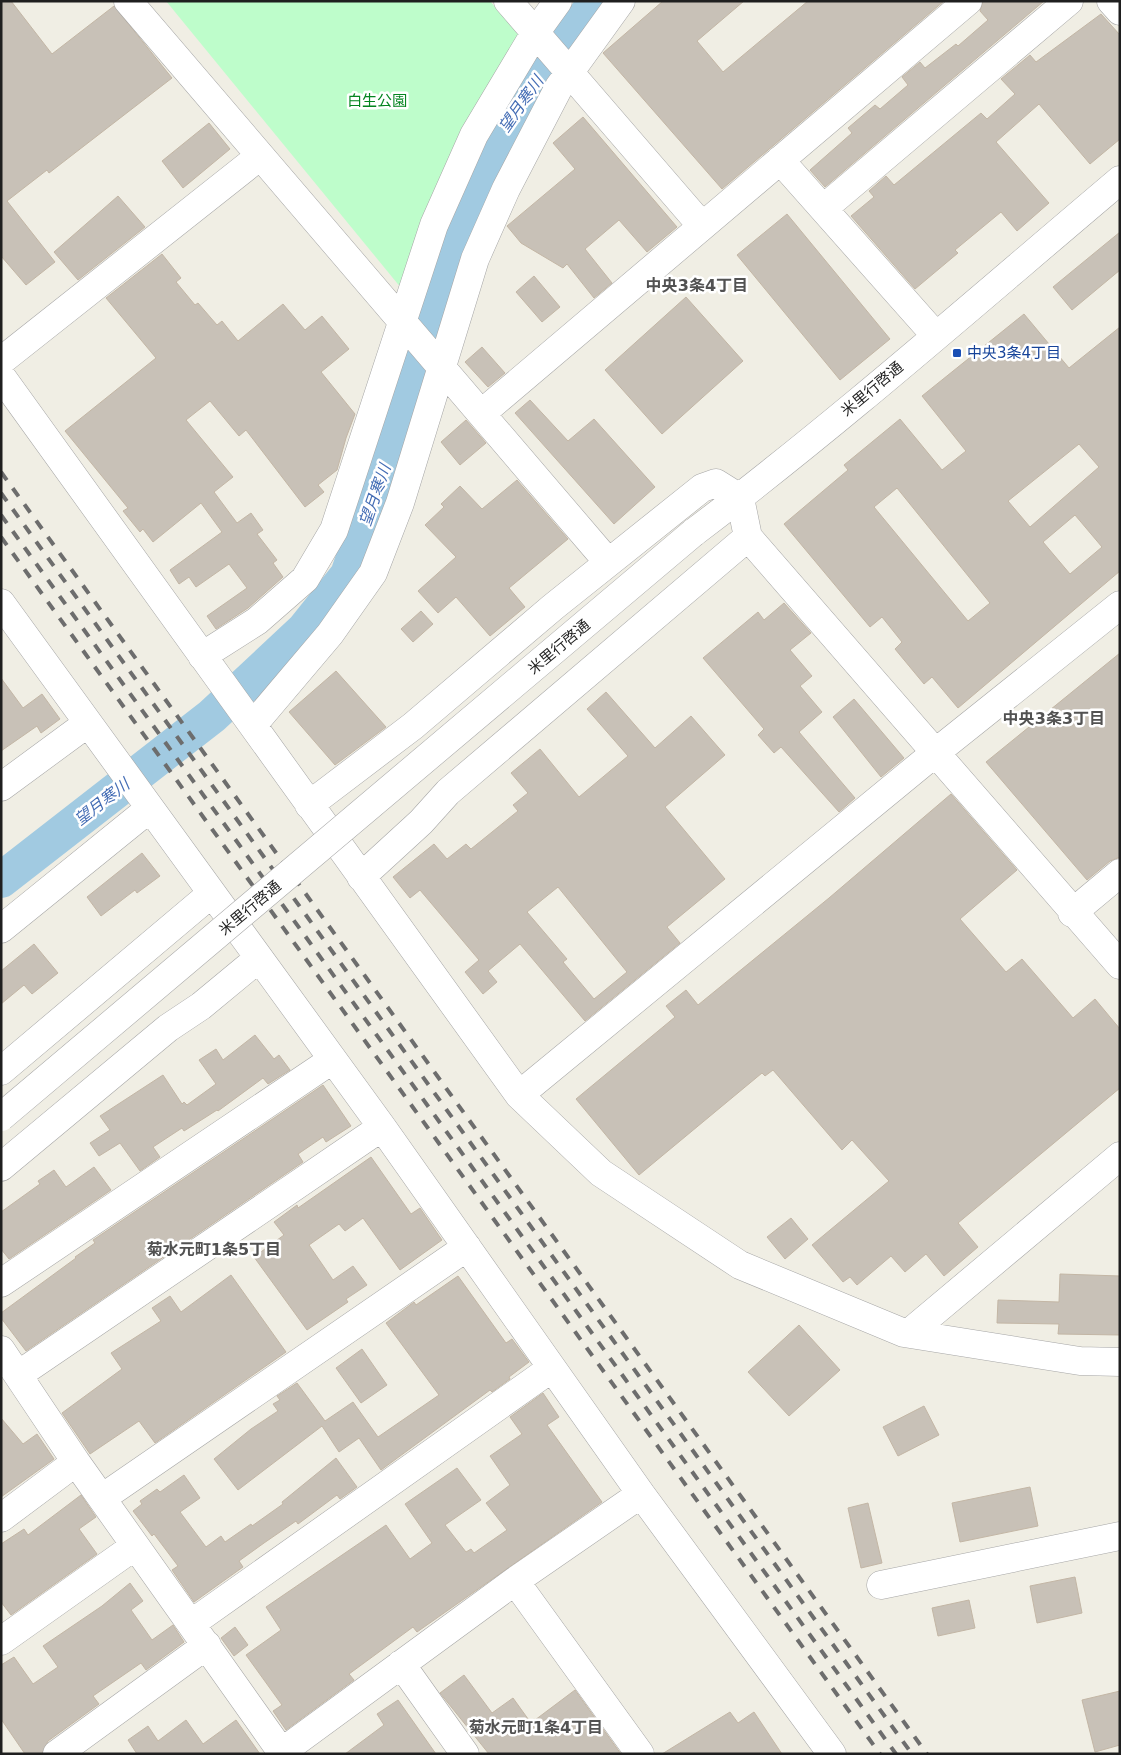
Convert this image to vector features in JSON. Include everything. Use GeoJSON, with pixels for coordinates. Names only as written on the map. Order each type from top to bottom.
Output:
{"type":"FeatureCollection","features":[{"type":"Feature","properties":{"kind":"street"},"geometry":{"type":"LineString","coordinates":[[128,1],[608,562]]}},
{"type":"Feature","properties":{"kind":"street"},"geometry":{"type":"LineString","coordinates":[[508,1],[702,226]]}},
{"type":"Feature","properties":{"kind":"street"},"geometry":{"type":"LineString","coordinates":[[206,661],[306,579],[334,530],[407,325],[434,225],[474,135],[539,37],[558,1]]}},
{"type":"Feature","properties":{"kind":"street"},"geometry":{"type":"LineString","coordinates":[[246,715],[330,634],[373,574],[400,504],[437,361],[479,250],[506,189],[559,88],[566,69],[620,1]]}},
{"type":"Feature","properties":{"kind":"street"},"geometry":{"type":"LineString","coordinates":[[482,414],[968,1]]}},
{"type":"Feature","properties":{"kind":"street"},"geometry":{"type":"LineString","coordinates":[[824,208],[1069,1]]}},
{"type":"Feature","properties":{"kind":"street"},"geometry":{"type":"LineString","coordinates":[[1111,1],[1120,11]]}},
{"type":"Feature","properties":{"kind":"street"},"geometry":{"type":"LineString","coordinates":[[1,361],[260,156]]}},
{"type":"Feature","properties":{"kind":"street"},"geometry":{"type":"LineString","coordinates":[[780,160],[936,336]]}},
{"type":"Feature","properties":{"kind":"street","name":"米里行啓通"},"geometry":{"type":"LineString","coordinates":[[1,1117],[693,533],[740,498],[936,336],[1120,180]]}},
{"type":"Feature","properties":{"kind":"street"},"geometry":{"type":"LineString","coordinates":[[1,376],[246,715],[360,877],[519,1095],[601,1173],[740,1265],[909,1334],[1080,1361],[1120,1362]]}},
{"type":"Feature","properties":{"kind":"street"},"geometry":{"type":"LineString","coordinates":[[309,805],[413,726],[608,562],[702,488],[716,483],[740,498],[748,537],[1072,913],[1120,965]]}},
{"type":"Feature","properties":{"kind":"street"},"geometry":{"type":"LineString","coordinates":[[360,877],[421,822],[448,792],[748,537]]}},
{"type":"Feature","properties":{"kind":"street"},"geometry":{"type":"LineString","coordinates":[[1,603],[382,1127],[641,1494],[832,1754]]}},
{"type":"Feature","properties":{"kind":"street"},"geometry":{"type":"LineString","coordinates":[[519,1095],[935,753],[1120,605]]}},
{"type":"Feature","properties":{"kind":"street"},"geometry":{"type":"LineString","coordinates":[[1,787],[88,723]]}},
{"type":"Feature","properties":{"kind":"street"},"geometry":{"type":"LineString","coordinates":[[1,929],[149,809]]}},
{"type":"Feature","properties":{"kind":"street"},"geometry":{"type":"LineString","coordinates":[[1072,913],[1120,872]]}},
{"type":"Feature","properties":{"kind":"street"},"geometry":{"type":"LineString","coordinates":[[1,1071],[211,894]]}},
{"type":"Feature","properties":{"kind":"street"},"geometry":{"type":"LineString","coordinates":[[1,1167],[168,1028],[201,1006],[259,958]]}},
{"type":"Feature","properties":{"kind":"street"},"geometry":{"type":"LineString","coordinates":[[1,1283],[332,1060]]}},
{"type":"Feature","properties":{"kind":"street"},"geometry":{"type":"LineString","coordinates":[[382,1127],[8,1366],[135,1546],[192,1623],[281,1753],[515,1581],[641,1494]]}},
{"type":"Feature","properties":{"kind":"street"},"geometry":{"type":"LineString","coordinates":[[909,1334],[1120,1156]]}},
{"type":"Feature","properties":{"kind":"street"},"geometry":{"type":"LineString","coordinates":[[102,1498],[467,1247]]}},
{"type":"Feature","properties":{"kind":"street"},"geometry":{"type":"LineString","coordinates":[[192,1623],[552,1368]]}},
{"type":"Feature","properties":{"kind":"street"},"geometry":{"type":"LineString","coordinates":[[1,1518],[76,1462]]}},
{"type":"Feature","properties":{"kind":"street"},"geometry":{"type":"LineString","coordinates":[[881,1585],[1120,1536]]}},
{"type":"Feature","properties":{"kind":"street"},"geometry":{"type":"LineString","coordinates":[[1,1641],[135,1546]]}},
{"type":"Feature","properties":{"kind":"street"},"geometry":{"type":"LineString","coordinates":[[515,1581],[640,1754]]}},
{"type":"Feature","properties":{"kind":"street"},"geometry":{"type":"LineString","coordinates":[[57,1754],[207,1645]]}},
{"type":"Feature","properties":{"kind":"street"},"geometry":{"type":"LineString","coordinates":[[402,1664],[465,1754]]}},
{"type":"Feature","properties":{"kind":"green space","name":"白生公園"},"geometry":{"type":"Polygon","coordinates":[[[166,1],[490,1],[527,44],[406,294],[166,1]]]}},
{"type":"Feature","properties":{"kind":"building"},"geometry":{"type":"Polygon","coordinates":[[[1,1],[11,1],[52,54],[114,6],[172,78],[49,173],[47,170],[7,201],[55,262],[26,285],[1,256],[1,1]]]}},
{"type":"Feature","properties":{"kind":"building"},"geometry":{"type":"Polygon","coordinates":[[[663,1],[744,1],[697,41],[723,72],[808,1],[944,1],[722,189],[603,53],[663,1]]]}},
{"type":"Feature","properties":{"kind":"building"},"geometry":{"type":"Polygon","coordinates":[[[983,1],[1044,1],[825,187],[810,170],[852,133],[848,128],[875,105],[880,109],[908,85],[902,77],[920,62],[925,68],[956,44],[958,46],[988,20],[980,11],[983,1]]]}},
{"type":"Feature","properties":{"kind":"building"},"geometry":{"type":"Polygon","coordinates":[[[1101,14],[1120,35],[1120,139],[1090,164],[1039,104],[996,142],[1049,203],[1017,231],[1001,212],[955,250],[958,253],[915,289],[851,216],[874,197],[869,191],[886,176],[894,185],[981,113],[987,119],[1015,94],[1001,79],[1030,55],[1036,62],[1101,14]]]}},
{"type":"Feature","properties":{"kind":"building"},"geometry":{"type":"Polygon","coordinates":[[[583,117],[677,227],[647,252],[619,220],[585,249],[612,283],[594,298],[567,264],[563,268],[521,243],[507,226],[575,169],[553,143],[583,117]]]}},
{"type":"Feature","properties":{"kind":"building"},"geometry":{"type":"Polygon","coordinates":[[[209,123],[230,149],[183,188],[162,161],[209,123]]]}},
{"type":"Feature","properties":{"kind":"building"},"geometry":{"type":"Polygon","coordinates":[[[118,196],[145,227],[78,280],[54,252],[118,196]]]}},
{"type":"Feature","properties":{"kind":"building"},"geometry":{"type":"Polygon","coordinates":[[[787,214],[890,339],[840,380],[737,255],[787,214]]]}},
{"type":"Feature","properties":{"kind":"building"},"geometry":{"type":"Polygon","coordinates":[[[1120,232],[1120,270],[1072,310],[1053,287],[1120,232]]]}},
{"type":"Feature","properties":{"kind":"building"},"geometry":{"type":"Polygon","coordinates":[[[162,254],[181,278],[176,282],[195,305],[198,303],[217,325],[222,321],[238,341],[283,304],[305,330],[322,316],[349,349],[321,372],[355,414],[337,470],[318,485],[324,492],[305,507],[246,430],[239,436],[210,401],[186,420],[233,477],[214,492],[237,523],[251,513],[263,530],[257,534],[277,560],[273,563],[283,577],[248,608],[216,629],[207,616],[247,588],[229,564],[196,587],[189,577],[179,584],[170,570],[222,532],[201,503],[153,542],[143,529],[140,532],[123,511],[128,508],[65,431],[156,358],[106,298],[162,254]]]}},
{"type":"Feature","properties":{"kind":"building"},"geometry":{"type":"Polygon","coordinates":[[[534,276],[560,307],[542,322],[516,292],[534,276]]]}},
{"type":"Feature","properties":{"kind":"building"},"geometry":{"type":"Polygon","coordinates":[[[686,297],[743,361],[662,434],[605,370],[686,297]]]}},
{"type":"Feature","properties":{"kind":"building"},"geometry":{"type":"Polygon","coordinates":[[[1024,314],[1069,368],[1120,327],[1120,571],[958,708],[932,677],[924,684],[895,649],[902,642],[882,617],[870,627],[784,524],[848,470],[844,465],[900,419],[942,470],[966,451],[922,396],[1024,314]],[[1079,444],[1008,501],[1030,527],[1099,467],[1079,444]],[[897,488],[874,507],[968,621],[990,603],[897,488]],[[1075,515],[1043,542],[1070,574],[1102,547],[1075,515]]]}},
{"type":"Feature","properties":{"kind":"building"},"geometry":{"type":"Polygon","coordinates":[[[482,347],[505,373],[488,387],[465,362],[482,347]]]}},
{"type":"Feature","properties":{"kind":"building"},"geometry":{"type":"Polygon","coordinates":[[[530,400],[568,441],[594,419],[655,487],[614,524],[515,413],[530,400]]]}},
{"type":"Feature","properties":{"kind":"building"},"geometry":{"type":"Polygon","coordinates":[[[466,420],[486,443],[460,465],[441,442],[466,420]]]}},
{"type":"Feature","properties":{"kind":"building"},"geometry":{"type":"Polygon","coordinates":[[[517,480],[568,539],[509,588],[525,607],[490,636],[456,597],[438,613],[418,591],[456,557],[425,525],[444,507],[441,504],[460,486],[482,509],[517,480]]]}},
{"type":"Feature","properties":{"kind":"building"},"geometry":{"type":"Polygon","coordinates":[[[784,603],[811,633],[790,650],[812,676],[800,686],[822,712],[799,732],[855,798],[839,812],[781,747],[774,753],[758,735],[764,729],[703,658],[758,612],[764,620],[784,603]]]}},
{"type":"Feature","properties":{"kind":"building"},"geometry":{"type":"Polygon","coordinates":[[[421,611],[433,624],[413,642],[401,629],[421,611]]]}},
{"type":"Feature","properties":{"kind":"building"},"geometry":{"type":"Polygon","coordinates":[[[1120,653],[1120,857],[1110,861],[1087,880],[986,762],[1120,653]]]}},
{"type":"Feature","properties":{"kind":"building"},"geometry":{"type":"Polygon","coordinates":[[[336,671],[386,727],[335,765],[289,712],[336,671]]]}},
{"type":"Feature","properties":{"kind":"building"},"geometry":{"type":"Polygon","coordinates":[[[1,678],[23,708],[42,694],[60,719],[41,733],[37,726],[1,751],[1,678]]]}},
{"type":"Feature","properties":{"kind":"building"},"geometry":{"type":"Polygon","coordinates":[[[606,692],[655,748],[691,716],[725,755],[665,807],[725,879],[667,927],[680,943],[585,1021],[520,944],[488,971],[497,982],[483,994],[465,972],[479,960],[420,890],[410,898],[393,877],[434,844],[447,859],[466,844],[471,849],[518,811],[513,805],[528,793],[511,773],[540,749],[579,797],[628,756],[587,709],[606,692]],[[558,887],[527,912],[567,959],[563,962],[594,999],[627,972],[558,887]]]}},
{"type":"Feature","properties":{"kind":"building"},"geometry":{"type":"Polygon","coordinates":[[[854,699],[904,758],[881,777],[833,717],[854,699]]]}},
{"type":"Feature","properties":{"kind":"building"},"geometry":{"type":"Polygon","coordinates":[[[951,794],[1017,870],[960,919],[1006,972],[1022,959],[1073,1018],[1095,999],[1120,1029],[1120,1088],[958,1223],[978,1247],[944,1276],[926,1254],[905,1272],[891,1256],[857,1285],[850,1277],[843,1282],[812,1245],[889,1181],[852,1140],[842,1150],[773,1070],[765,1076],[762,1073],[639,1175],[576,1099],[675,1017],[666,1006],[686,990],[698,1005],[829,898],[951,794]]]}},
{"type":"Feature","properties":{"kind":"building"},"geometry":{"type":"Polygon","coordinates":[[[142,853],[160,876],[137,893],[135,890],[101,916],[87,897],[142,853]]]}},
{"type":"Feature","properties":{"kind":"building"},"geometry":{"type":"Polygon","coordinates":[[[34,944],[58,973],[32,994],[24,985],[1,1004],[1,971],[34,944]]]}},
{"type":"Feature","properties":{"kind":"building"},"geometry":{"type":"Polygon","coordinates":[[[255,1035],[274,1059],[279,1055],[290,1070],[268,1084],[263,1078],[218,1111],[184,1131],[182,1128],[153,1147],[160,1157],[140,1171],[120,1143],[99,1156],[90,1143],[110,1130],[100,1116],[163,1075],[182,1104],[184,1102],[187,1105],[216,1084],[199,1060],[216,1049],[223,1060],[255,1035]]]}},
{"type":"Feature","properties":{"kind":"building"},"geometry":{"type":"Polygon","coordinates":[[[323,1085],[351,1126],[326,1142],[323,1137],[298,1154],[303,1162],[26,1351],[1,1318],[1,1313],[95,1243],[93,1240],[323,1085]]]}},
{"type":"Feature","properties":{"kind":"building"},"geometry":{"type":"Polygon","coordinates":[[[371,1157],[411,1214],[420,1208],[442,1240],[400,1270],[363,1218],[345,1231],[339,1224],[309,1245],[333,1280],[353,1266],[367,1285],[346,1299],[348,1302],[307,1330],[254,1257],[284,1235],[274,1222],[297,1205],[298,1208],[371,1157]]]}},
{"type":"Feature","properties":{"kind":"building"},"geometry":{"type":"Polygon","coordinates":[[[94,1167],[111,1190],[9,1259],[1,1249],[1,1212],[40,1184],[38,1181],[54,1170],[66,1187],[94,1167]]]}},
{"type":"Feature","properties":{"kind":"building"},"geometry":{"type":"Polygon","coordinates":[[[791,1218],[808,1239],[785,1259],[767,1237],[791,1218]]]}},
{"type":"Feature","properties":{"kind":"building"},"geometry":{"type":"Polygon","coordinates":[[[1060,1274],[1120,1276],[1120,1335],[1058,1334],[1059,1324],[997,1323],[998,1300],[1059,1302],[1060,1274]]]}},
{"type":"Feature","properties":{"kind":"building"},"geometry":{"type":"Polygon","coordinates":[[[231,1275],[286,1352],[155,1443],[139,1421],[90,1454],[62,1413],[122,1369],[111,1353],[161,1321],[152,1308],[170,1296],[181,1312],[231,1275]]]}},
{"type":"Feature","properties":{"kind":"building"},"geometry":{"type":"Polygon","coordinates":[[[458,1276],[506,1343],[512,1339],[529,1362],[509,1377],[510,1379],[492,1392],[490,1390],[381,1470],[359,1438],[339,1452],[322,1426],[238,1490],[214,1459],[251,1429],[278,1411],[273,1404],[280,1400],[277,1396],[297,1383],[325,1421],[353,1402],[378,1437],[439,1395],[386,1323],[414,1302],[416,1305],[458,1276]]]}},
{"type":"Feature","properties":{"kind":"building"},"geometry":{"type":"Polygon","coordinates":[[[799,1325],[840,1370],[789,1416],[748,1372],[799,1325]]]}},
{"type":"Feature","properties":{"kind":"building"},"geometry":{"type":"Polygon","coordinates":[[[362,1349],[387,1385],[361,1403],[336,1368],[362,1349]]]}},
{"type":"Feature","properties":{"kind":"building"},"geometry":{"type":"Polygon","coordinates":[[[543,1393],[559,1417],[547,1425],[602,1502],[417,1632],[413,1627],[349,1674],[354,1680],[286,1730],[273,1711],[282,1705],[246,1655],[281,1630],[266,1607],[386,1525],[410,1559],[432,1543],[405,1504],[457,1468],[481,1500],[445,1525],[466,1552],[471,1549],[474,1553],[507,1530],[486,1503],[510,1485],[490,1456],[522,1434],[510,1417],[543,1393]]]}},
{"type":"Feature","properties":{"kind":"building"},"geometry":{"type":"Polygon","coordinates":[[[924,1406],[939,1435],[898,1456],[883,1427],[924,1406]]]}},
{"type":"Feature","properties":{"kind":"building"},"geometry":{"type":"Polygon","coordinates":[[[1,1418],[23,1444],[37,1434],[54,1459],[1,1497],[1,1418]]]}},
{"type":"Feature","properties":{"kind":"building"},"geometry":{"type":"Polygon","coordinates":[[[336,1458],[357,1487],[340,1499],[337,1495],[298,1524],[296,1521],[264,1543],[239,1561],[243,1567],[194,1602],[172,1570],[178,1566],[154,1534],[152,1536],[133,1511],[142,1504],[140,1501],[157,1489],[160,1492],[184,1475],[200,1498],[180,1512],[206,1547],[221,1536],[225,1542],[251,1524],[252,1526],[283,1504],[282,1502],[336,1458]]]}},
{"type":"Feature","properties":{"kind":"building"},"geometry":{"type":"Polygon","coordinates":[[[1030,1487],[1038,1526],[960,1542],[952,1503],[1030,1487]]]}},
{"type":"Feature","properties":{"kind":"building"},"geometry":{"type":"Polygon","coordinates":[[[81,1495],[96,1517],[79,1529],[97,1554],[11,1615],[1,1602],[1,1544],[24,1529],[28,1535],[81,1495]]]}},
{"type":"Feature","properties":{"kind":"building"},"geometry":{"type":"Polygon","coordinates":[[[868,1503],[882,1563],[861,1568],[848,1508],[868,1503]]]}},
{"type":"Feature","properties":{"kind":"building"},"geometry":{"type":"Polygon","coordinates":[[[1075,1577],[1082,1613],[1037,1623],[1030,1586],[1075,1577]]]}},
{"type":"Feature","properties":{"kind":"building"},"geometry":{"type":"Polygon","coordinates":[[[130,1583],[143,1601],[131,1610],[152,1640],[173,1625],[184,1642],[146,1670],[141,1663],[93,1696],[99,1704],[48,1741],[42,1754],[25,1754],[1,1719],[1,1665],[14,1657],[33,1684],[58,1667],[43,1646],[102,1606],[130,1583]]]}},
{"type":"Feature","properties":{"kind":"building"},"geometry":{"type":"Polygon","coordinates":[[[969,1600],[975,1628],[938,1636],[932,1608],[969,1600]]]}},
{"type":"Feature","properties":{"kind":"building"},"geometry":{"type":"Polygon","coordinates":[[[235,1627],[248,1645],[234,1656],[221,1638],[235,1627]]]}},
{"type":"Feature","properties":{"kind":"building"},"geometry":{"type":"Polygon","coordinates":[[[464,1675],[492,1713],[513,1698],[531,1723],[575,1690],[621,1754],[489,1754],[440,1693],[464,1675]]]}},
{"type":"Feature","properties":{"kind":"building"},"geometry":{"type":"Polygon","coordinates":[[[1120,1691],[1120,1745],[1095,1752],[1082,1700],[1120,1691]]]}},
{"type":"Feature","properties":{"kind":"building"},"geometry":{"type":"Polygon","coordinates":[[[398,1700],[436,1754],[345,1754],[384,1725],[377,1714],[398,1700]]]}},
{"type":"Feature","properties":{"kind":"building"},"geometry":{"type":"Polygon","coordinates":[[[730,1712],[738,1723],[754,1712],[782,1754],[662,1754],[730,1712]]]}},
{"type":"Feature","properties":{"kind":"building"},"geometry":{"type":"Polygon","coordinates":[[[186,1720],[203,1744],[236,1720],[260,1754],[137,1754],[128,1740],[148,1726],[158,1741],[186,1720]]]}},
{"type":"Feature","properties":{"kind":"waterway","name":"望月寒川"},"geometry":{"type":"LineString","coordinates":[[1,880],[212,716],[304,630],[348,575],[500,130],[597,1]]}},
{"type":"Feature","properties":{"kind":"railway"},"geometry":{"type":"LineString","coordinates":[[1,472],[927,1754]]}},
{"type":"Feature","properties":{"kind":"railway"},"geometry":{"type":"LineString","coordinates":[[1,493],[912,1754]]}},
{"type":"Feature","properties":{"kind":"railway"},"geometry":{"type":"LineString","coordinates":[[1,515],[896,1754]]}},
{"type":"Feature","properties":{"kind":"railway"},"geometry":{"type":"LineString","coordinates":[[1,537],[880,1754]]}},
{"type":"Feature","properties":{"kind":"place","name":"中央3条4丁目"},"geometry":{"type":"Point","coordinates":[957,353]}},
{"type":"Feature","properties":{"kind":"district","name":"中央3条4丁目"},"geometry":{"type":"Point","coordinates":[697,285]}},
{"type":"Feature","properties":{"kind":"district","name":"中央3条3丁目"},"geometry":{"type":"Point","coordinates":[1054,718]}},
{"type":"Feature","properties":{"kind":"district","name":"菊水元町1条5丁目"},"geometry":{"type":"Point","coordinates":[214,1249]}},
{"type":"Feature","properties":{"kind":"district","name":"菊水元町1条4丁目"},"geometry":{"type":"Point","coordinates":[536,1727]}}]}
